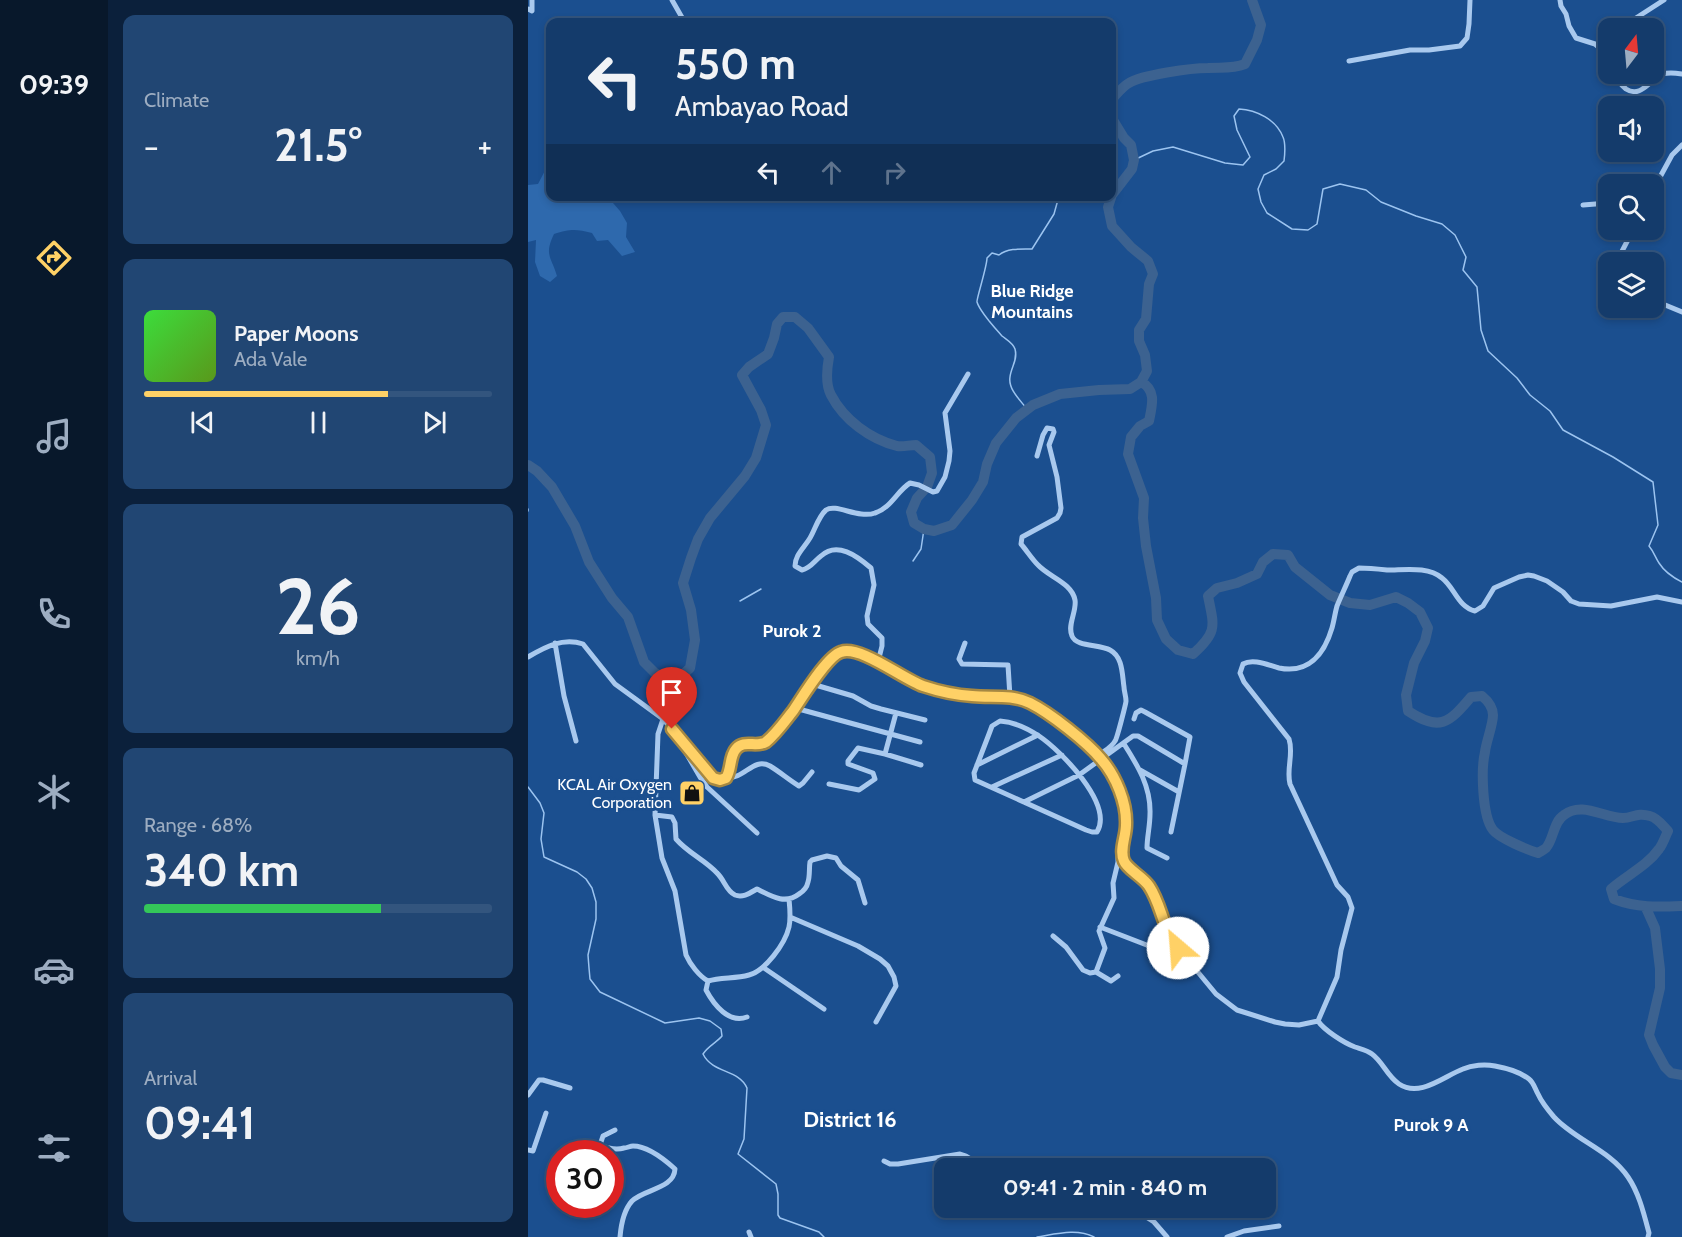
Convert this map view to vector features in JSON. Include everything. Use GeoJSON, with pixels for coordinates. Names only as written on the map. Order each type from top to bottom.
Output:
{"type":"FeatureCollection","features":[{"type":"Feature","properties":{"kind":"street"},"geometry":{"type":"LineString","coordinates":[[528,9],[532,11],[532,0]]}},
{"type":"Feature","properties":{"kind":"street"},"geometry":{"type":"LineString","coordinates":[[672,0],[682,18]]}},
{"type":"Feature","properties":{"kind":"street"},"geometry":{"type":"LineString","coordinates":[[1349,61],[1410,50],[1460,46],[1467,38],[1470,0]]}},
{"type":"Feature","properties":{"kind":"street"},"geometry":{"type":"LineString","coordinates":[[1560,0],[1569,27],[1576,38],[1598,47]]}},
{"type":"Feature","properties":{"kind":"street"},"geometry":{"type":"LineString","coordinates":[[1636,18],[1664,0]]}},
{"type":"Feature","properties":{"kind":"street"},"geometry":{"type":"LineString","coordinates":[[1664,74],[1682,74]]}},
{"type":"Feature","properties":{"kind":"street"},"geometry":{"type":"LineString","coordinates":[[1621,84],[1638,92],[1649,84]]}},
{"type":"Feature","properties":{"kind":"street"},"geometry":{"type":"LineString","coordinates":[[1662,174],[1672,155],[1682,145]]}},
{"type":"Feature","properties":{"kind":"street"},"geometry":{"type":"LineString","coordinates":[[1583,205],[1598,204]]}},
{"type":"Feature","properties":{"kind":"street"},"geometry":{"type":"LineString","coordinates":[[1664,305],[1682,312]]}},
{"type":"Feature","properties":{"kind":"street"},"geometry":{"type":"LineString","coordinates":[[878,662],[882,638],[868,624],[867,616],[874,585],[871,568],[842,549],[835,548],[822,554],[810,567],[802,570],[795,566],[796,558],[825,511],[836,508],[859,515],[872,514],[886,507],[910,483],[919,484],[933,492],[937,491],[945,477],[949,461],[950,451],[945,413],[968,374]]}},
{"type":"Feature","properties":{"kind":"street"},"geometry":{"type":"LineString","coordinates":[[1024,802],[1078,775],[1100,757],[1117,738],[1126,701],[1118,658],[1110,650],[1076,641],[1072,637],[1075,599],[1071,592],[1040,567],[1021,544],[1022,537],[1056,518],[1061,508],[1057,477],[1049,445],[1053,429],[1047,428],[1044,432],[1037,456]]}},
{"type":"Feature","properties":{"kind":"street"},"geometry":{"type":"LineString","coordinates":[[1318,1021],[1339,969],[1341,950],[1352,908],[1348,897],[1337,885],[1290,784],[1289,739],[1244,682],[1240,672],[1243,664],[1250,661],[1296,670],[1309,664],[1321,652],[1331,631],[1344,589],[1352,572],[1359,568],[1433,573],[1444,580],[1461,604],[1475,611],[1483,606],[1494,588],[1528,575],[1547,581],[1571,601],[1579,604],[1611,606],[1657,597],[1682,602]]}},
{"type":"Feature","properties":{"kind":"street"},"geometry":{"type":"LineString","coordinates":[[528,657],[555,643],[564,641],[583,644],[615,684],[663,719],[713,778],[720,780],[733,778],[756,764],[760,764],[769,766],[799,786],[812,772]]}},
{"type":"Feature","properties":{"kind":"street"},"geometry":{"type":"LineString","coordinates":[[555,643],[564,696],[576,741]]}},
{"type":"Feature","properties":{"kind":"street"},"geometry":{"type":"LineString","coordinates":[[965,643],[959,659],[962,664],[1008,665],[1010,697]]}},
{"type":"Feature","properties":{"kind":"street"},"geometry":{"type":"LineString","coordinates":[[726,778],[730,773],[732,755],[737,747],[766,742],[830,661],[837,653],[843,651],[857,652],[905,678],[933,689],[968,696],[1010,697],[1029,703],[1054,718],[1100,757],[1110,772],[1126,813],[1122,847],[1125,864],[1150,887],[1176,943],[1216,994],[1237,1010],[1285,1024],[1318,1021]]}},
{"type":"Feature","properties":{"kind":"street"},"geometry":{"type":"LineString","coordinates":[[812,684],[853,696],[871,706],[925,720]]}},
{"type":"Feature","properties":{"kind":"street"},"geometry":{"type":"LineString","coordinates":[[795,708],[920,742]]}},
{"type":"Feature","properties":{"kind":"street"},"geometry":{"type":"LineString","coordinates":[[1134,719],[1136,713],[1141,710],[1190,737],[1171,831]]}},
{"type":"Feature","properties":{"kind":"street"},"geometry":{"type":"LineString","coordinates":[[885,754],[896,713]]}},
{"type":"Feature","properties":{"kind":"street"},"geometry":{"type":"LineString","coordinates":[[663,719],[658,734],[655,815],[662,858],[675,891],[686,955],[690,963],[704,980],[708,981],[738,978],[764,968],[786,936],[790,917],[789,899]]}},
{"type":"Feature","properties":{"kind":"street"},"geometry":{"type":"LineString","coordinates":[[1000,721],[1020,725],[1038,735],[1062,755],[1092,794],[1101,824],[1097,832],[1086,830],[974,778],[977,765],[995,723],[1000,721]]}},
{"type":"Feature","properties":{"kind":"street"},"geometry":{"type":"LineString","coordinates":[[977,765],[1038,735]]}},
{"type":"Feature","properties":{"kind":"street"},"geometry":{"type":"LineString","coordinates":[[1100,757],[1124,744],[1133,736],[1138,736],[1185,764]]}},
{"type":"Feature","properties":{"kind":"street"},"geometry":{"type":"LineString","coordinates":[[682,741],[682,746],[707,787],[757,833]]}},
{"type":"Feature","properties":{"kind":"street"},"geometry":{"type":"LineString","coordinates":[[1124,744],[1140,770],[1145,784],[1149,806],[1147,848],[1167,858]]}},
{"type":"Feature","properties":{"kind":"street"},"geometry":{"type":"LineString","coordinates":[[829,784],[856,790],[862,789],[874,779],[873,773],[848,764],[855,749],[861,747],[921,765]]}},
{"type":"Feature","properties":{"kind":"street"},"geometry":{"type":"LineString","coordinates":[[992,787],[1062,755]]}},
{"type":"Feature","properties":{"kind":"street"},"geometry":{"type":"LineString","coordinates":[[1140,770],[1179,792]]}},
{"type":"Feature","properties":{"kind":"street"},"geometry":{"type":"LineString","coordinates":[[655,815],[672,817],[675,823],[676,839],[716,872],[734,894],[746,895],[757,889],[776,898],[796,897],[807,885],[810,862],[827,856],[836,858],[841,866],[858,880],[865,903]]}},
{"type":"Feature","properties":{"kind":"street"},"geometry":{"type":"LineString","coordinates":[[1096,972],[1105,948],[1100,935],[1100,927],[1114,898],[1113,883],[1118,866],[1118,853]]}},
{"type":"Feature","properties":{"kind":"street"},"geometry":{"type":"LineString","coordinates":[[790,917],[858,946],[885,963],[894,977],[896,986],[876,1022]]}},
{"type":"Feature","properties":{"kind":"street"},"geometry":{"type":"LineString","coordinates":[[1100,927],[1156,949],[1176,943]]}},
{"type":"Feature","properties":{"kind":"street"},"geometry":{"type":"LineString","coordinates":[[1053,936],[1066,947],[1083,970],[1090,974],[1096,972],[1111,981],[1118,976]]}},
{"type":"Feature","properties":{"kind":"street"},"geometry":{"type":"LineString","coordinates":[[764,968],[824,1009]]}},
{"type":"Feature","properties":{"kind":"street"},"geometry":{"type":"LineString","coordinates":[[708,981],[706,990],[720,1010],[732,1017],[742,1019],[747,1017]]}},
{"type":"Feature","properties":{"kind":"street"},"geometry":{"type":"LineString","coordinates":[[1318,1021],[1345,1042],[1371,1053],[1382,1062],[1398,1084],[1413,1088],[1432,1084],[1461,1069],[1482,1065],[1493,1065],[1512,1070],[1527,1077],[1532,1081],[1545,1106],[1563,1126],[1608,1157],[1628,1176],[1641,1205],[1648,1237]]}},
{"type":"Feature","properties":{"kind":"street"},"geometry":{"type":"LineString","coordinates":[[528,1095],[539,1080],[570,1088]]}},
{"type":"Feature","properties":{"kind":"street"},"geometry":{"type":"LineString","coordinates":[[528,1149],[533,1151],[546,1113]]}},
{"type":"Feature","properties":{"kind":"street"},"geometry":{"type":"LineString","coordinates":[[615,1130],[603,1136],[600,1145],[623,1149],[629,1146],[639,1146],[651,1151],[675,1168],[671,1180],[633,1200],[625,1212],[620,1237]]}},
{"type":"Feature","properties":{"kind":"street"},"geometry":{"type":"LineString","coordinates":[[935,1158],[960,1154],[969,1158]]}},
{"type":"Feature","properties":{"kind":"street"},"geometry":{"type":"LineString","coordinates":[[884,1161],[898,1164],[934,1158]]}},
{"type":"Feature","properties":{"kind":"street"},"geometry":{"type":"LineString","coordinates":[[1148,1218],[1167,1237]]}},
{"type":"Feature","properties":{"kind":"street"},"geometry":{"type":"LineString","coordinates":[[1227,1237],[1244,1231],[1279,1227]]}},
{"type":"Feature","properties":{"kind":"shaded area"},"geometry":{"type":"Polygon","coordinates":[[[546,169],[546,201],[613,201],[627,223],[626,237],[635,252],[622,256],[608,240],[597,241],[592,233],[573,230],[560,232],[554,234],[549,247],[557,276],[550,282],[540,276],[535,262],[536,240],[528,242],[528,185],[538,184],[546,169]]]}},
{"type":"Feature","properties":{"kind":"waterway"},"geometry":{"type":"LineString","coordinates":[[1116,95],[1126,85],[1144,77],[1245,64],[1257,40],[1261,25],[1252,0]]}},
{"type":"Feature","properties":{"kind":"waterway"},"geometry":{"type":"LineString","coordinates":[[1134,160],[1153,151],[1173,147],[1225,163],[1243,165],[1250,157],[1237,130],[1234,116],[1239,109],[1245,110],[1270,120],[1283,137],[1284,161],[1276,169],[1264,175],[1258,189],[1267,213],[1292,229],[1308,230],[1317,224],[1323,189],[1340,184],[1366,190],[1381,202],[1442,224],[1455,235],[1466,257],[1463,270],[1477,287],[1481,330],[1488,351],[1517,378],[1530,395],[1550,411],[1563,430],[1653,482],[1658,525],[1649,546],[1664,569],[1682,582]]}},
{"type":"Feature","properties":{"kind":"waterway"},"geometry":{"type":"LineString","coordinates":[[1116,125],[1131,145],[1134,160],[1132,169],[1116,190]]}},
{"type":"Feature","properties":{"kind":"waterway"},"geometry":{"type":"LineString","coordinates":[[1027,409],[1011,386],[1011,373],[1016,357],[1014,347],[988,320],[977,300],[987,258],[992,253],[999,255],[1010,250],[1032,249],[1054,214],[1058,201]]}},
{"type":"Feature","properties":{"kind":"waterway"},"geometry":{"type":"LineString","coordinates":[[528,465],[552,487],[575,526],[589,562],[612,598],[628,617],[644,662],[655,673],[677,680],[690,668],[695,640],[691,610],[683,583],[691,558],[698,539],[710,518],[745,476],[756,458],[766,425],[761,410],[742,375],[749,367],[768,354],[777,324],[783,317],[795,317],[808,328],[829,357],[827,376],[829,391],[836,404],[850,420],[877,439],[897,446],[916,445],[930,457],[932,473],[927,487],[917,498],[911,512],[914,523],[924,529],[934,531],[952,525],[983,482],[987,464],[996,443],[1016,418],[1033,405],[1060,394],[1130,389],[1141,382],[1147,371],[1145,355],[1139,341],[1139,330],[1146,319],[1149,284],[1153,274],[1148,261],[1131,247],[1112,226],[1108,207],[1110,201]]}},
{"type":"Feature","properties":{"kind":"waterway"},"geometry":{"type":"LineString","coordinates":[[1141,382],[1146,385],[1151,394],[1151,410],[1149,421],[1140,426],[1131,437],[1128,454],[1144,498],[1143,518],[1156,598],[1157,620],[1166,639],[1178,650],[1193,654],[1207,640],[1212,628],[1208,596],[1217,588],[1237,583],[1257,574],[1263,562],[1273,554],[1288,555],[1295,567],[1330,595],[1350,603],[1370,605],[1396,597],[1408,603],[1420,612],[1428,628],[1425,641],[1414,663],[1406,695],[1408,711],[1428,721],[1443,722],[1456,713],[1471,697],[1482,696],[1492,709],[1493,719],[1484,760],[1483,780],[1485,804],[1493,830],[1507,840],[1538,853],[1549,844],[1560,818],[1571,811],[1586,810],[1623,818],[1642,815],[1653,817],[1668,831],[1663,843],[1649,860],[1611,889],[1614,899],[1656,907],[1682,906]]}},
{"type":"Feature","properties":{"kind":"waterway"},"geometry":{"type":"LineString","coordinates":[[913,561],[921,549],[924,529]]}},
{"type":"Feature","properties":{"kind":"waterway"},"geometry":{"type":"LineString","coordinates":[[740,601],[761,589]]}},
{"type":"Feature","properties":{"kind":"waterway"},"geometry":{"type":"LineString","coordinates":[[528,787],[540,803],[544,813],[541,839],[544,857],[577,872],[592,888],[596,902],[596,919],[588,955],[590,979],[600,992],[665,1023],[699,1018],[710,1021],[721,1029],[722,1036],[703,1054],[713,1065],[738,1077],[747,1088],[744,1139],[738,1154],[776,1184],[780,1218],[819,1232],[824,1237]]}},
{"type":"Feature","properties":{"kind":"waterway"},"geometry":{"type":"LineString","coordinates":[[1646,908],[1655,928],[1660,969],[1660,988],[1649,1035],[1665,1067],[1671,1073],[1682,1075]]}},
{"type":"Feature","properties":{"kind":"waterway"},"geometry":{"type":"LineString","coordinates":[[1037,1237],[1074,1232],[1094,1237]]}},
{"type":"Feature","properties":{"kind":"place","name":"KCAL Air Oxygen Corporation"},"geometry":{"type":"Point","coordinates":[692,793]}},
{"type":"Feature","properties":{"kind":"district","name":"Blue Ridge Mountains"},"geometry":{"type":"Point","coordinates":[1032,301]}},
{"type":"Feature","properties":{"kind":"district","name":"Purok 2"},"geometry":{"type":"Point","coordinates":[792,631]}},
{"type":"Feature","properties":{"kind":"district","name":"District 16"},"geometry":{"type":"Point","coordinates":[850,1119]}},
{"type":"Feature","properties":{"kind":"district","name":"Purok 9 A"},"geometry":{"type":"Point","coordinates":[1431,1125]}},
{"type":"Feature","properties":{"kind":"route"},"geometry":{"type":"LineString","coordinates":[[672,729],[713,778],[720,780],[726,778],[730,773],[730,761],[737,747],[766,742],[830,661],[837,653],[843,651],[857,652],[921,686],[968,696],[999,696],[1023,700],[1054,718],[1101,758],[1110,772],[1126,813],[1122,847],[1125,864],[1150,887],[1178,948]]}}]}
